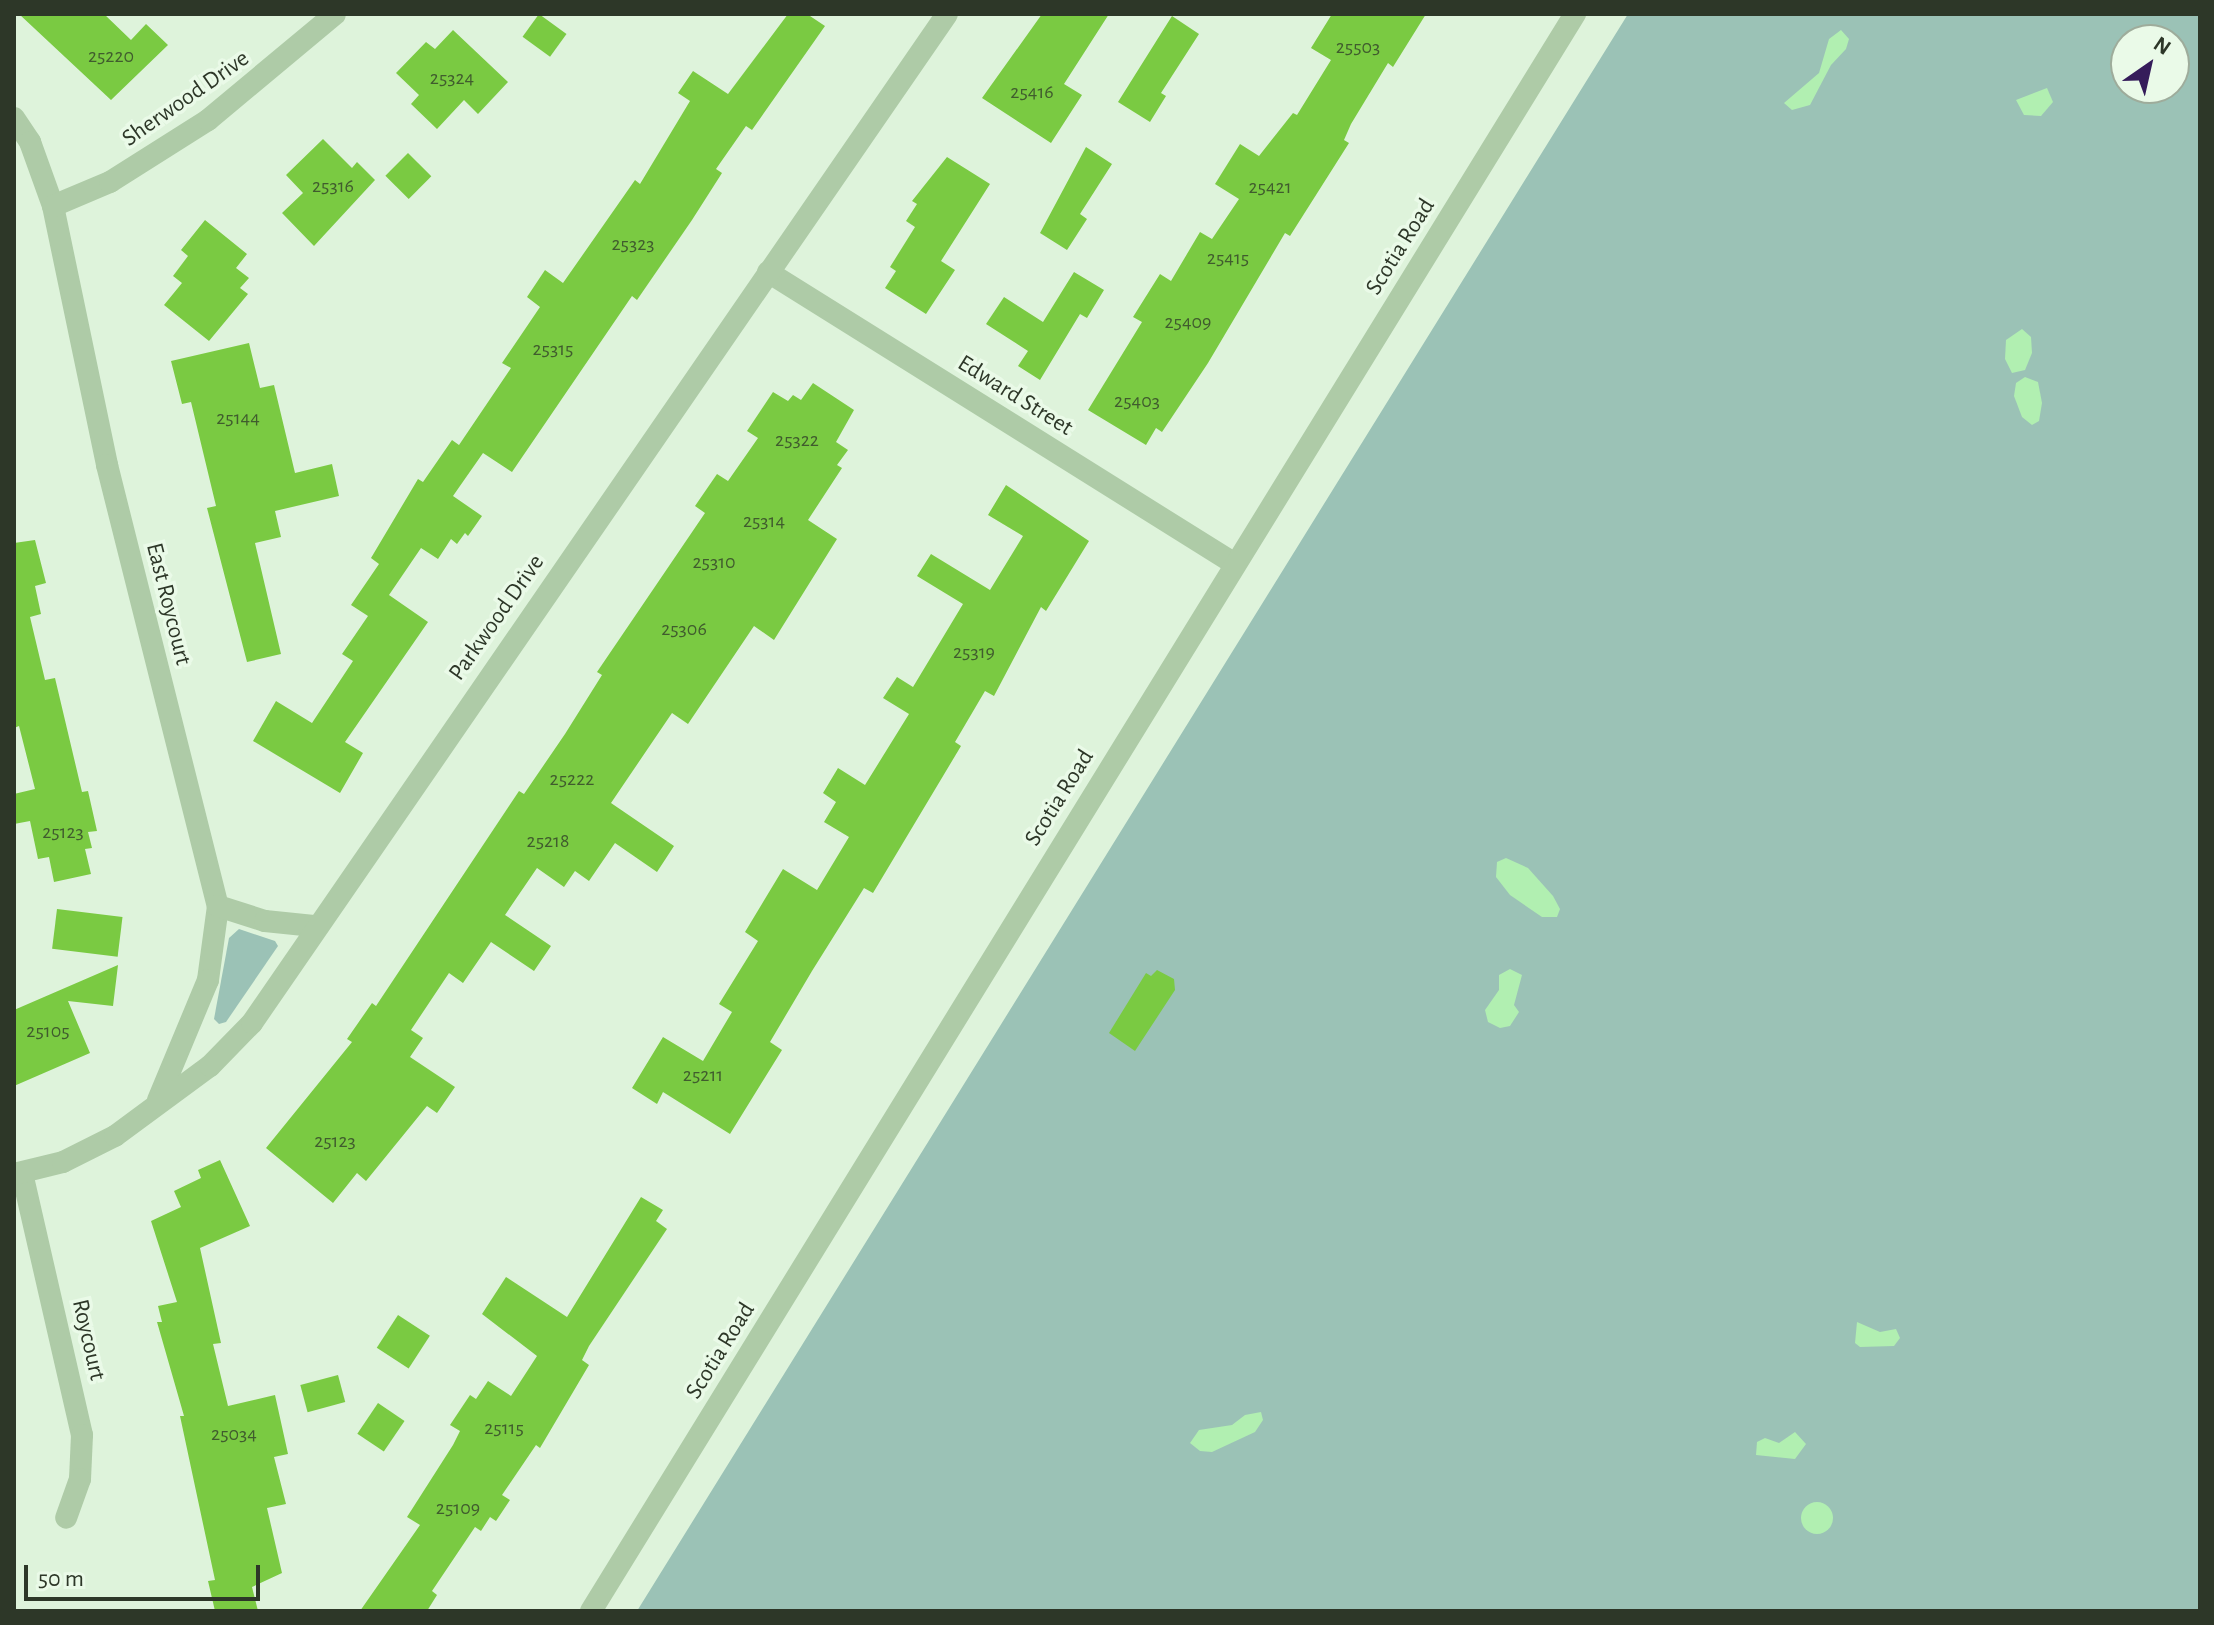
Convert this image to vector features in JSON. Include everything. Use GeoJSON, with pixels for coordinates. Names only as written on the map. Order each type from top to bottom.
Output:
{"type":"FeatureCollection","features":[{"type":"Feature","properties":{"kind":"street","name":"Sherwood Drive"},"geometry":{"type":"LineString","coordinates":[[53,206],[110,182],[208,120],[335,14]]}},
{"type":"Feature","properties":{"kind":"street","name":"Parkwood Drive"},"geometry":{"type":"LineString","coordinates":[[18,1174],[63,1162],[115,1136],[232,1046],[947,14]]}},
{"type":"Feature","properties":{"kind":"street","name":"Scotia Road"},"geometry":{"type":"LineString","coordinates":[[591,1611],[1575,14]]}},
{"type":"Feature","properties":{"kind":"street","name":"East Roycourt"},"geometry":{"type":"LineString","coordinates":[[14,118],[30,142],[53,206],[107,465],[218,906],[208,980],[158,1101]]}},
{"type":"Feature","properties":{"kind":"street","name":"Edward Street"},"geometry":{"type":"LineString","coordinates":[[768,272],[1235,564]]}},
{"type":"Feature","properties":{"kind":"street"},"geometry":{"type":"LineString","coordinates":[[218,906],[265,921],[314,926]]}},
{"type":"Feature","properties":{"kind":"street","name":"Roycourt"},"geometry":{"type":"LineString","coordinates":[[18,1174],[82,1435],[80,1479],[66,1518]]}},
{"type":"Feature","properties":{"kind":"shaded area"},"geometry":{"type":"Polygon","coordinates":[[[1628,14],[2200,14],[2200,1611],[637,1611],[1628,14]]]}},
{"type":"Feature","properties":{"kind":"shaded area"},"geometry":{"type":"Polygon","coordinates":[[[239,929],[275,941],[278,946],[226,1022],[219,1024],[214,1019],[229,938],[239,929]]]}},
{"type":"Feature","properties":{"kind":"sand"},"geometry":{"type":"Polygon","coordinates":[[[1841,30],[1849,39],[1846,49],[1831,65],[1810,105],[1792,110],[1784,103],[1819,73],[1829,39],[1841,30]]]}},
{"type":"Feature","properties":{"kind":"sand"},"geometry":{"type":"Polygon","coordinates":[[[2047,88],[2053,102],[2041,116],[2024,115],[2016,100],[2047,88]]]}},
{"type":"Feature","properties":{"kind":"sand"},"geometry":{"type":"Polygon","coordinates":[[[2022,329],[2031,337],[2032,353],[2025,370],[2012,373],[2005,359],[2006,340],[2022,329]]]}},
{"type":"Feature","properties":{"kind":"sand"},"geometry":{"type":"Polygon","coordinates":[[[2025,377],[2038,382],[2042,403],[2039,421],[2032,425],[2022,417],[2014,396],[2016,383],[2025,377]]]}},
{"type":"Feature","properties":{"kind":"sand"},"geometry":{"type":"Polygon","coordinates":[[[1506,858],[1528,868],[1553,896],[1560,909],[1557,917],[1542,917],[1510,895],[1496,877],[1497,862],[1506,858]]]}},
{"type":"Feature","properties":{"kind":"sand"},"geometry":{"type":"Polygon","coordinates":[[[1510,969],[1522,975],[1514,1005],[1519,1012],[1510,1026],[1500,1028],[1488,1022],[1485,1010],[1499,990],[1499,975],[1510,969]]]}},
{"type":"Feature","properties":{"kind":"sand"},"geometry":{"type":"Polygon","coordinates":[[[1857,1322],[1880,1332],[1896,1329],[1900,1338],[1894,1346],[1860,1347],[1855,1343],[1857,1322]]]}},
{"type":"Feature","properties":{"kind":"sand"},"geometry":{"type":"Polygon","coordinates":[[[1261,1412],[1263,1420],[1255,1432],[1212,1452],[1200,1451],[1190,1443],[1199,1430],[1232,1425],[1245,1415],[1261,1412]]]}},
{"type":"Feature","properties":{"kind":"sand"},"geometry":{"type":"Polygon","coordinates":[[[1795,1432],[1806,1444],[1795,1459],[1756,1455],[1757,1442],[1765,1438],[1779,1443],[1795,1432]]]}},
{"type":"Feature","properties":{"kind":"sand"},"geometry":{"type":"Polygon","coordinates":[[[1817,1502],[1828,1507],[1833,1518],[1828,1529],[1817,1534],[1806,1529],[1801,1518],[1806,1507],[1817,1502]]]}},
{"type":"Feature","properties":{"kind":"building"},"geometry":{"type":"Polygon","coordinates":[[[19,14],[104,14],[131,40],[146,24],[168,45],[111,100],[19,14]]]}},
{"type":"Feature","properties":{"kind":"building"},"geometry":{"type":"Polygon","coordinates":[[[539,14],[567,34],[550,57],[523,37],[539,14]]]}},
{"type":"Feature","properties":{"kind":"building"},"geometry":{"type":"Polygon","coordinates":[[[788,14],[807,14],[825,26],[752,130],[746,126],[716,169],[722,173],[692,220],[637,300],[632,296],[512,472],[483,453],[453,496],[482,516],[468,536],[465,533],[457,544],[451,539],[438,559],[421,548],[389,595],[428,622],[345,742],[363,753],[340,793],[253,741],[276,701],[312,723],[353,661],[342,654],[368,616],[351,605],[379,564],[371,558],[418,479],[423,482],[452,440],[459,445],[511,368],[502,363],[540,307],[527,297],[545,270],[563,283],[635,180],[640,184],[690,101],[678,93],[693,71],[728,94],[788,14]]]}},
{"type":"Feature","properties":{"kind":"building"},"geometry":{"type":"Polygon","coordinates":[[[1042,14],[1109,14],[1064,84],[1082,95],[1051,143],[982,98],[1042,14]]]}},
{"type":"Feature","properties":{"kind":"building"},"geometry":{"type":"Polygon","coordinates":[[[1332,14],[1426,14],[1393,67],[1388,63],[1351,124],[1344,140],[1349,143],[1290,236],[1285,233],[1208,363],[1162,432],[1156,428],[1146,445],[1088,410],[1142,322],[1133,317],[1160,274],[1171,281],[1200,232],[1212,239],[1239,199],[1215,184],[1240,144],[1259,156],[1293,113],[1297,115],[1331,60],[1311,48],[1332,14]]]}},
{"type":"Feature","properties":{"kind":"building"},"geometry":{"type":"Polygon","coordinates":[[[1172,16],[1199,34],[1161,93],[1166,96],[1150,122],[1118,102],[1172,16]]]}},
{"type":"Feature","properties":{"kind":"building"},"geometry":{"type":"Polygon","coordinates":[[[453,30],[508,82],[478,114],[464,100],[437,129],[411,104],[419,95],[396,73],[426,42],[435,49],[453,30]]]}},
{"type":"Feature","properties":{"kind":"building"},"geometry":{"type":"Polygon","coordinates":[[[323,139],[352,168],[357,162],[375,180],[314,246],[282,213],[303,193],[286,175],[323,139]]]}},
{"type":"Feature","properties":{"kind":"building"},"geometry":{"type":"Polygon","coordinates":[[[1086,147],[1112,164],[1080,214],[1087,219],[1067,250],[1040,233],[1086,147]]]}},
{"type":"Feature","properties":{"kind":"building"},"geometry":{"type":"Polygon","coordinates":[[[408,153],[431,176],[409,199],[385,176],[408,153]]]}},
{"type":"Feature","properties":{"kind":"building"},"geometry":{"type":"Polygon","coordinates":[[[947,157],[990,184],[941,261],[955,270],[926,314],[885,288],[896,271],[890,267],[915,227],[906,221],[917,204],[912,201],[947,157]]]}},
{"type":"Feature","properties":{"kind":"building"},"geometry":{"type":"Polygon","coordinates":[[[205,220],[247,254],[236,268],[249,278],[240,288],[248,294],[209,341],[164,305],[182,283],[173,276],[188,256],[181,250],[205,220]]]}},
{"type":"Feature","properties":{"kind":"building"},"geometry":{"type":"Polygon","coordinates":[[[1074,272],[1104,290],[1087,318],[1080,314],[1040,380],[1018,366],[1028,351],[986,324],[1004,297],[1043,322],[1074,272]]]}},
{"type":"Feature","properties":{"kind":"building"},"geometry":{"type":"Polygon","coordinates":[[[249,343],[260,388],[274,385],[295,473],[332,464],[339,496],[275,511],[281,537],[255,543],[281,654],[247,662],[207,508],[216,506],[191,402],[182,404],[171,361],[249,343]]]}},
{"type":"Feature","properties":{"kind":"building"},"geometry":{"type":"Polygon","coordinates":[[[813,383],[854,410],[836,442],[848,450],[837,465],[842,468],[808,520],[837,539],[774,640],[754,626],[688,724],[672,713],[611,803],[674,846],[657,872],[615,843],[589,881],[575,871],[564,887],[537,868],[505,915],[551,946],[534,971],[491,942],[463,983],[449,973],[411,1030],[423,1038],[410,1057],[455,1087],[437,1113],[427,1106],[366,1181],[357,1173],[333,1203],[266,1148],[352,1042],[347,1039],[372,1003],[376,1006],[519,791],[524,794],[565,734],[602,675],[597,672],[705,513],[695,506],[717,474],[728,481],[758,438],[747,431],[773,392],[788,401],[793,395],[801,400],[813,383]]]}},
{"type":"Feature","properties":{"kind":"building"},"geometry":{"type":"Polygon","coordinates":[[[1006,485],[1089,541],[1046,611],[1041,607],[994,696],[985,691],[955,742],[961,746],[873,893],[864,888],[812,971],[770,1042],[782,1050],[730,1134],[663,1092],[657,1104],[632,1088],[663,1037],[703,1061],[732,1012],[719,1004],[758,941],[745,932],[783,869],[817,890],[849,837],[824,822],[836,802],[823,793],[838,768],[865,785],[909,714],[883,698],[897,677],[913,687],[963,604],[917,576],[931,554],[990,590],[1023,536],[988,515],[1006,485]]]}},
{"type":"Feature","properties":{"kind":"building"},"geometry":{"type":"Polygon","coordinates":[[[35,540],[46,583],[35,586],[41,614],[30,617],[45,680],[55,678],[82,792],[88,791],[97,831],[88,832],[92,848],[85,849],[91,874],[54,882],[49,857],[38,859],[30,821],[14,824],[14,794],[35,789],[19,726],[14,728],[14,543],[35,540]]]}},
{"type":"Feature","properties":{"kind":"building"},"geometry":{"type":"Polygon","coordinates":[[[57,909],[123,917],[118,957],[52,949],[57,909]]]}},
{"type":"Feature","properties":{"kind":"building"},"geometry":{"type":"Polygon","coordinates":[[[118,965],[113,1006],[68,1001],[90,1053],[14,1086],[14,1010],[118,965]]]}},
{"type":"Feature","properties":{"kind":"building"},"geometry":{"type":"Polygon","coordinates":[[[1157,970],[1174,979],[1175,990],[1135,1051],[1109,1033],[1146,973],[1151,976],[1157,970]]]}},
{"type":"Feature","properties":{"kind":"building"},"geometry":{"type":"Polygon","coordinates":[[[220,1160],[250,1226],[200,1248],[221,1343],[213,1344],[228,1406],[275,1395],[288,1454],[274,1457],[286,1504],[267,1508],[282,1573],[252,1587],[258,1611],[215,1611],[208,1581],[215,1580],[180,1416],[184,1416],[157,1322],[162,1322],[158,1306],[177,1302],[151,1221],[181,1207],[174,1191],[201,1178],[198,1170],[220,1160]]]}},
{"type":"Feature","properties":{"kind":"building"},"geometry":{"type":"Polygon","coordinates":[[[641,1197],[663,1210],[656,1221],[667,1229],[589,1346],[582,1360],[589,1365],[540,1448],[536,1445],[502,1495],[510,1500],[496,1521],[490,1517],[481,1531],[475,1527],[432,1591],[437,1595],[427,1611],[360,1611],[420,1525],[407,1517],[453,1445],[460,1431],[450,1425],[470,1395],[476,1399],[488,1381],[511,1396],[537,1356],[482,1314],[506,1277],[567,1317],[641,1197]]]}},
{"type":"Feature","properties":{"kind":"building"},"geometry":{"type":"Polygon","coordinates":[[[398,1315],[430,1336],[409,1368],[377,1348],[398,1315]]]}},
{"type":"Feature","properties":{"kind":"building"},"geometry":{"type":"Polygon","coordinates":[[[338,1375],[345,1402],[308,1412],[300,1385],[338,1375]]]}},
{"type":"Feature","properties":{"kind":"building"},"geometry":{"type":"Polygon","coordinates":[[[378,1403],[405,1421],[384,1452],[357,1434],[378,1403]]]}}]}
